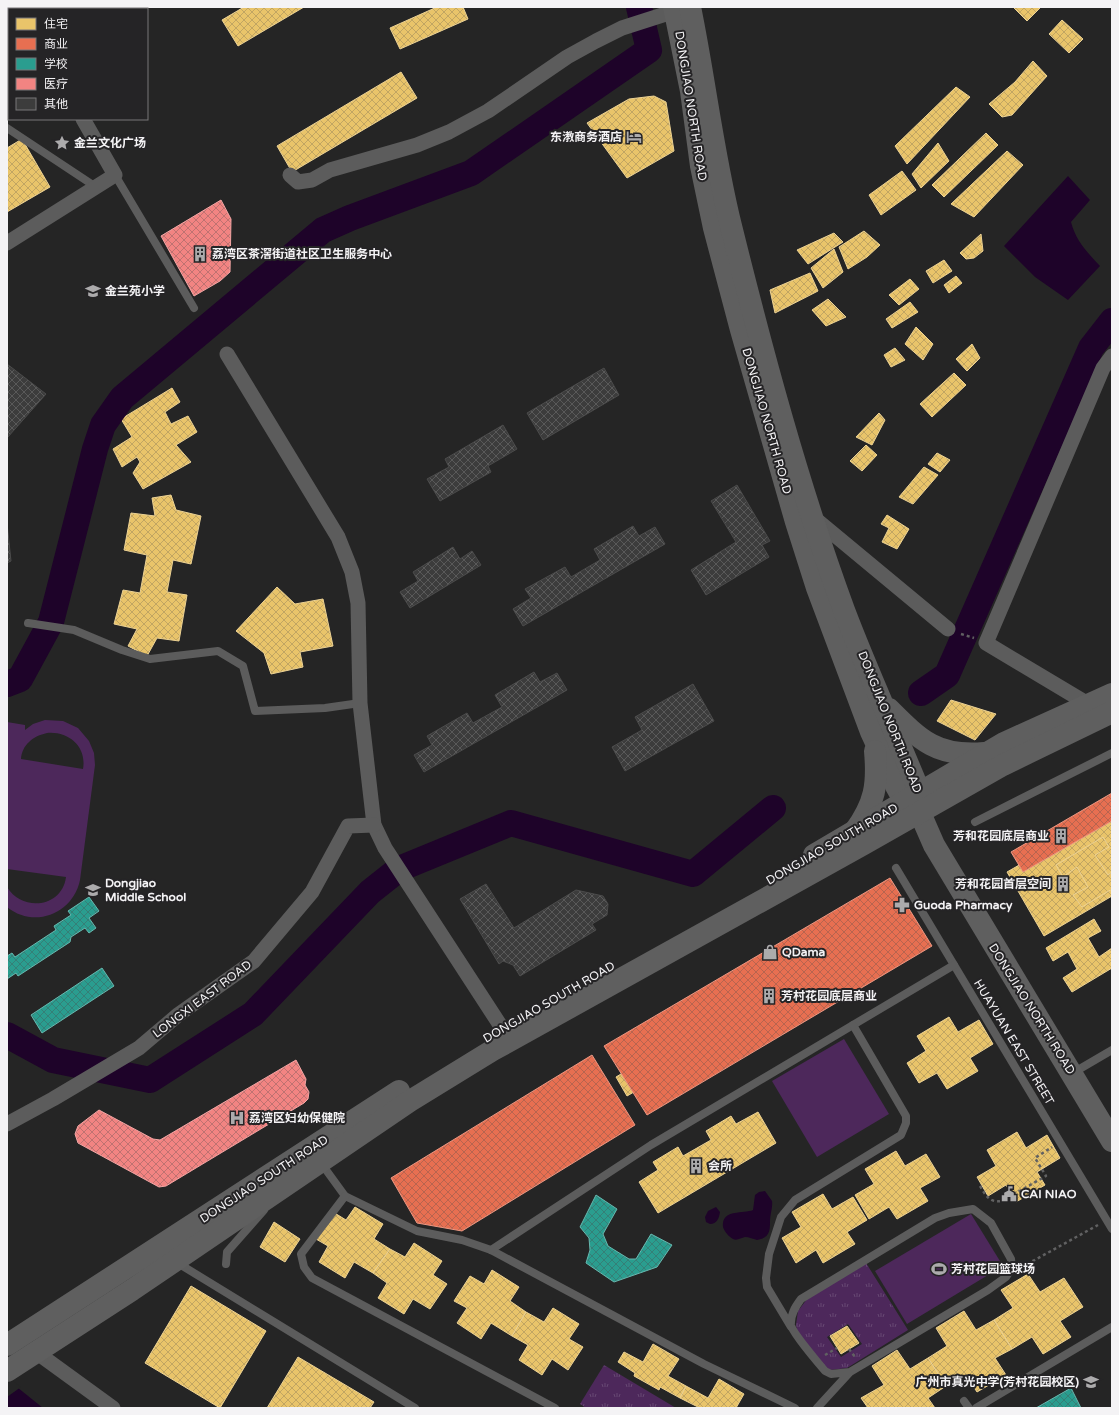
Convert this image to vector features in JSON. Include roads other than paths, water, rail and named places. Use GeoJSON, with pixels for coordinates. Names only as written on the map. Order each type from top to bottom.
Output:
{"type":"FeatureCollection","features":[{"type":"Feature","properties":{"kind":"street"},"geometry":{"type":"LineString","coordinates":[[290,175],[298,182],[312,180],[330,170],[417,146],[449,132],[488,111],[567,57],[622,28],[680,8]]}},
{"type":"Feature","properties":{"kind":"street","name":"DONGJIAO NORTH ROAD"},"geometry":{"type":"LineString","coordinates":[[680,8],[699,47],[714,147],[731,226],[768,363],[813,517],[845,611],[883,703],[915,802],[934,845],[1112,1141]]}},
{"type":"Feature","properties":{"kind":"street","name":"DONGJIAO NORTH ROAD"},"geometry":{"type":"LineString","coordinates":[[680,8],[706,191],[739,323],[804,547],[874,740],[884,762],[915,802]]}},
{"type":"Feature","properties":{"kind":"street"},"geometry":{"type":"LineString","coordinates":[[7,243],[115,175],[84,120]]}},
{"type":"Feature","properties":{"kind":"street"},"geometry":{"type":"LineString","coordinates":[[227,354],[338,537],[352,572],[358,602],[360,703],[374,825],[385,848],[502,1028]]}},
{"type":"Feature","properties":{"kind":"street"},"geometry":{"type":"LineString","coordinates":[[1088,704],[986,643],[1103,368],[1112,356]]}},
{"type":"Feature","properties":{"kind":"street"},"geometry":{"type":"LineString","coordinates":[[813,517],[948,629]]}},
{"type":"Feature","properties":{"kind":"street","name":"DONGJIAO SOUTH ROAD"},"geometry":{"type":"LineString","coordinates":[[22,1361],[174,1261],[259,1202],[321,1163],[410,1101],[493,1050],[915,802],[987,753],[1038,726],[1112,694]]}},
{"type":"Feature","properties":{"kind":"street"},"geometry":{"type":"LineString","coordinates":[[883,703],[922,739],[935,747],[949,753],[963,755],[987,753]]}},
{"type":"Feature","properties":{"kind":"street","name":"DONGJIAO SOUTH ROAD"},"geometry":{"type":"LineString","coordinates":[[10,1338],[397,1092],[502,1028],[854,832],[915,802],[1003,765],[1112,712]]}},
{"type":"Feature","properties":{"kind":"street"},"geometry":{"type":"LineString","coordinates":[[854,832],[863,820],[874,797],[877,776],[874,740]]}},
{"type":"Feature","properties":{"kind":"street","name":"LONGXI EAST ROAD"},"geometry":{"type":"LineString","coordinates":[[7,1124],[53,1099],[138,1048],[179,1014],[254,961],[312,892],[348,826],[374,825]]}},
{"type":"Feature","properties":{"kind":"street"},"geometry":{"type":"LineString","coordinates":[[22,1361],[114,1408]]}},
{"type":"Feature","properties":{"kind":"lane"},"geometry":{"type":"LineString","coordinates":[[7,128],[96,187]]}},
{"type":"Feature","properties":{"kind":"lane"},"geometry":{"type":"LineString","coordinates":[[115,175],[194,308]]}},
{"type":"Feature","properties":{"kind":"lane"},"geometry":{"type":"LineString","coordinates":[[28,623],[74,630],[122,650],[150,659],[218,651],[243,666],[255,711],[325,708],[360,703]]}},
{"type":"Feature","properties":{"kind":"lane"},"geometry":{"type":"LineString","coordinates":[[975,822],[1112,753]]}},
{"type":"Feature","properties":{"kind":"lane","name":"HUAYUAN EAST STREET"},"geometry":{"type":"LineString","coordinates":[[896,868],[1112,1229]]}},
{"type":"Feature","properties":{"kind":"lane"},"geometry":{"type":"LineString","coordinates":[[491,1250],[651,1145],[954,965]]}},
{"type":"Feature","properties":{"kind":"lane"},"geometry":{"type":"LineString","coordinates":[[850,1372],[831,1374],[825,1371],[791,1327],[767,1287],[766,1278],[769,1254],[781,1217],[795,1200],[901,1135],[906,1123],[906,1116],[853,1025]]}},
{"type":"Feature","properties":{"kind":"lane"},"geometry":{"type":"LineString","coordinates":[[1071,1074],[1112,1050]]}},
{"type":"Feature","properties":{"kind":"lane"},"geometry":{"type":"LineString","coordinates":[[321,1163],[345,1196],[417,1231],[462,1240],[491,1250],[704,1364],[796,1408]]}},
{"type":"Feature","properties":{"kind":"lane"},"geometry":{"type":"LineString","coordinates":[[345,1196],[300,1254],[304,1267],[312,1278],[555,1408]]}},
{"type":"Feature","properties":{"kind":"lane"},"geometry":{"type":"LineString","coordinates":[[226,1264],[227,1252],[264,1211],[259,1202]]}},
{"type":"Feature","properties":{"kind":"lane"},"geometry":{"type":"LineString","coordinates":[[791,1327],[793,1312],[801,1299],[935,1218],[949,1213],[973,1209],[991,1223],[1006,1248],[1012,1268],[1006,1277],[988,1290],[850,1372],[821,1407]]}},
{"type":"Feature","properties":{"kind":"lane"},"geometry":{"type":"LineString","coordinates":[[174,1261],[415,1408]]}},
{"type":"Feature","properties":{"kind":"lane"},"geometry":{"type":"LineString","coordinates":[[976,1408],[1112,1327]]}},
{"type":"Feature","properties":{"kind":"waterway"},"geometry":{"type":"LineString","coordinates":[[7,684],[20,679],[51,622],[95,449],[103,425],[122,398],[323,230],[350,218],[471,173],[649,50],[639,7]]}},
{"type":"Feature","properties":{"kind":"waterway"},"geometry":{"type":"LineString","coordinates":[[921,693],[947,675],[1091,348],[1112,321]]}},
{"type":"Feature","properties":{"kind":"waterway"},"geometry":{"type":"LineString","coordinates":[[7,1035],[53,1060],[150,1080],[253,1014],[370,892],[399,869],[511,823],[693,874],[773,808]]}},
{"type":"Feature","properties":{"kind":"place","name":"东漖商务酒店"},"geometry":{"type":"Point","coordinates":[634,137]}},
{"type":"Feature","properties":{"kind":"place","name":"金兰文化广场"},"geometry":{"type":"Point","coordinates":[62,143]}},
{"type":"Feature","properties":{"kind":"place","name":"荔湾区茶滘街道社区卫生服务中心"},"geometry":{"type":"Point","coordinates":[200,254]}},
{"type":"Feature","properties":{"kind":"place","name":"金兰苑小学"},"geometry":{"type":"Point","coordinates":[93,291]}},
{"type":"Feature","properties":{"kind":"place","name":"芳和花园底层商业"},"geometry":{"type":"Point","coordinates":[1061,836]}},
{"type":"Feature","properties":{"kind":"place","name":"芳和花园首层空间"},"geometry":{"type":"Point","coordinates":[1063,884]}},
{"type":"Feature","properties":{"kind":"place","name":"Dongjiao Middle School"},"geometry":{"type":"Point","coordinates":[93,890]}},
{"type":"Feature","properties":{"kind":"place","name":"Guoda Pharmacy"},"geometry":{"type":"Point","coordinates":[902,905]}},
{"type":"Feature","properties":{"kind":"place","name":"QDama"},"geometry":{"type":"Point","coordinates":[770,952]}},
{"type":"Feature","properties":{"kind":"place","name":"芳村花园底层商业"},"geometry":{"type":"Point","coordinates":[769,996]}},
{"type":"Feature","properties":{"kind":"place","name":"荔湾区妇幼保健院"},"geometry":{"type":"Point","coordinates":[237,1118]}},
{"type":"Feature","properties":{"kind":"place","name":"会所"},"geometry":{"type":"Point","coordinates":[696,1166]}},
{"type":"Feature","properties":{"kind":"place","name":"CAI NIAO"},"geometry":{"type":"Point","coordinates":[1009,1194]}},
{"type":"Feature","properties":{"kind":"place","name":"芳村花园篮球场"},"geometry":{"type":"Point","coordinates":[939,1269]}},
{"type":"Feature","properties":{"kind":"place","name":"广州市真光中学(芳村花园校区)"},"geometry":{"type":"Point","coordinates":[1091,1382]}}]}
